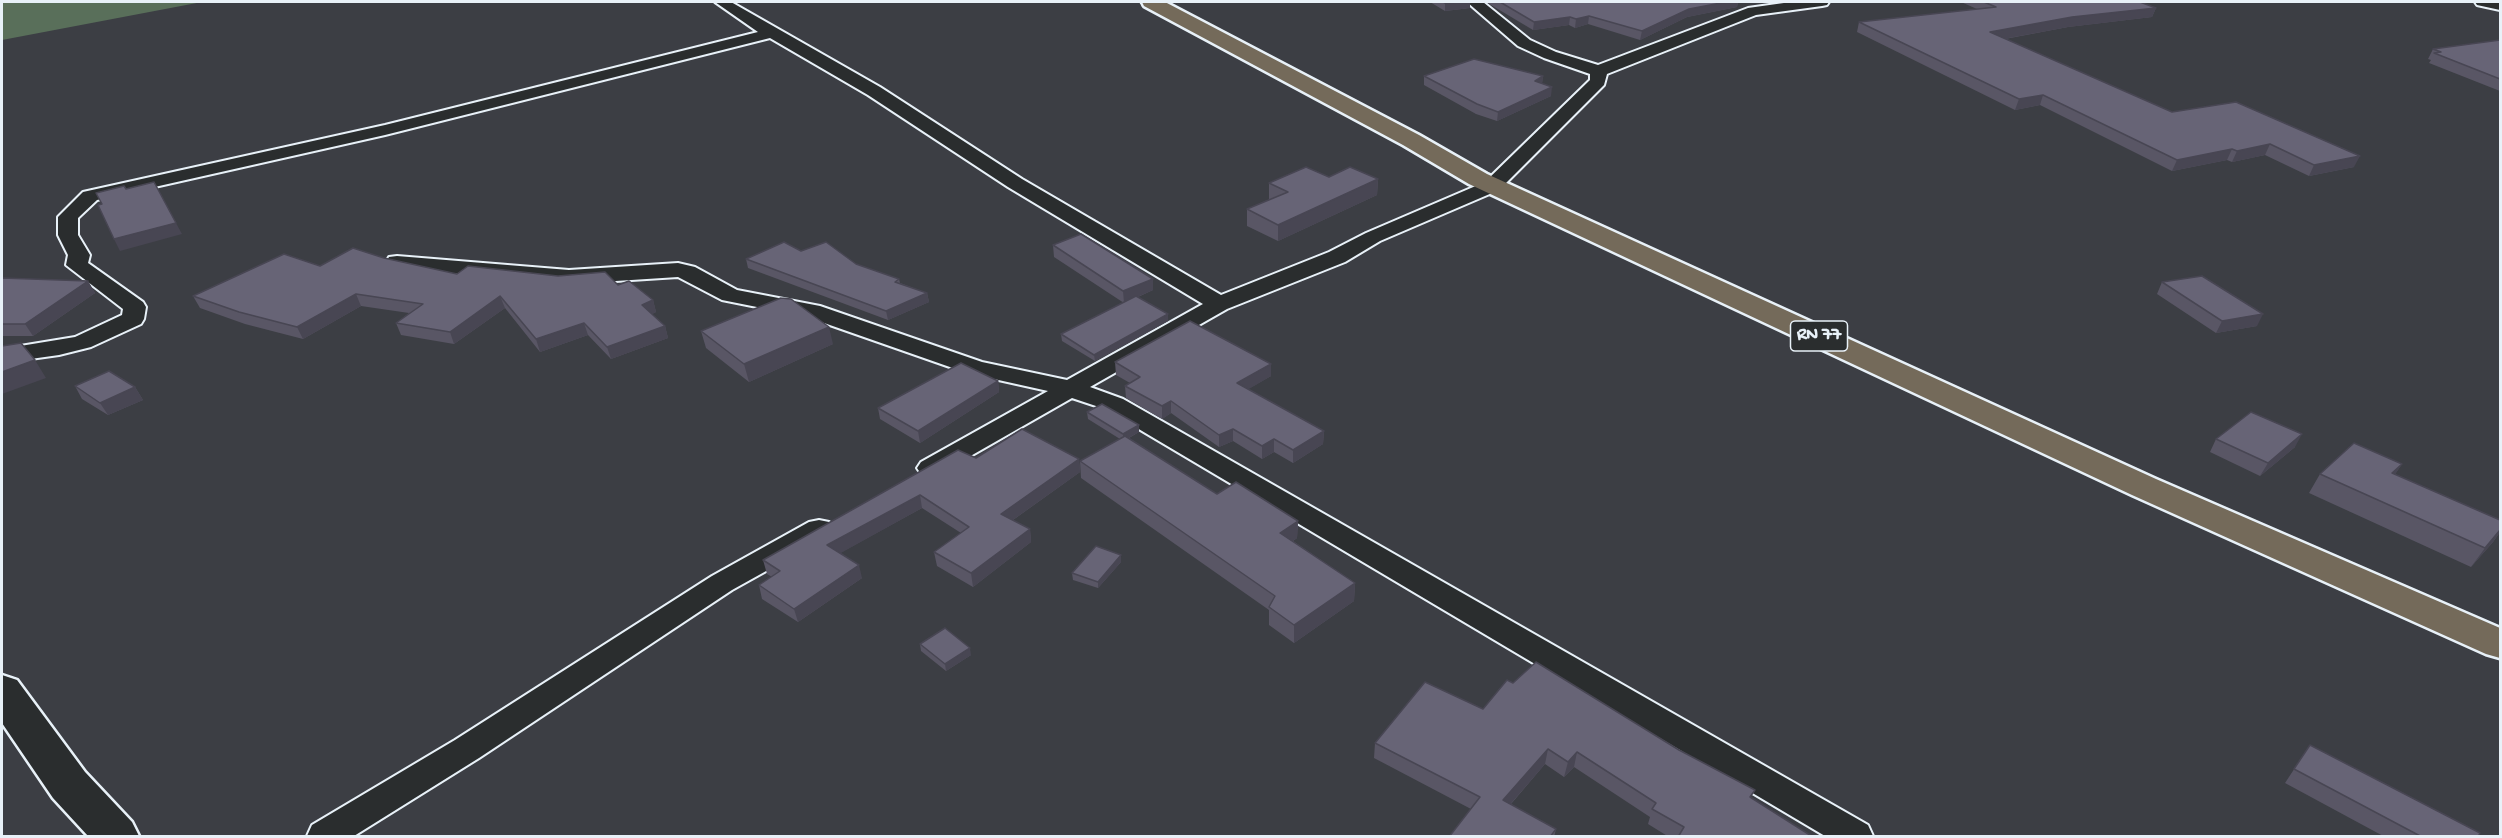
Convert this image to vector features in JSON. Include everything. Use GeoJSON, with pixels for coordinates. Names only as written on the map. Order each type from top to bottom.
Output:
{"type":"FeatureCollection","features":[{"type":"Feature","properties":{"kind":"main road","name":"RN 77"},"geometry":{"type":"LineString","coordinates":[[1151,2],[1411,140],[1492,186],[2144,487],[2500,644]]}},
{"type":"Feature","properties":{"kind":"main road"},"geometry":{"type":"LineString","coordinates":[[2,692],[69,785],[116,837]]}},
{"type":"Feature","properties":{"kind":"street"},"geometry":{"type":"LineString","coordinates":[[722,2],[874,91],[1005,177],[1218,304]]}},
{"type":"Feature","properties":{"kind":"street"},"geometry":{"type":"LineString","coordinates":[[1474,2],[1524,43],[1550,55],[1599,72],[1753,11],[1822,2]]}},
{"type":"Feature","properties":{"kind":"street"},"geometry":{"type":"LineString","coordinates":[[2482,2],[2500,6]]}},
{"type":"Feature","properties":{"kind":"street"},"geometry":{"type":"LineString","coordinates":[[2,356],[59,348],[83,342],[133,319],[136,313],[135,307],[77,265],[79,255],[68,235],[68,217],[90,196],[386,130],[772,33]]}},
{"type":"Feature","properties":{"kind":"street"},"geometry":{"type":"LineString","coordinates":[[909,480],[1218,304],[1337,257],[1373,237],[1492,186],[1598,81],[1599,72]]}},
{"type":"Feature","properties":{"kind":"street"},"geometry":{"type":"LineString","coordinates":[[397,262],[569,277],[678,270],[687,272],[730,295],[812,311],[976,368],[1069,388],[1114,404],[1855,837]]}},
{"type":"Feature","properties":{"kind":"street"},"geometry":{"type":"LineString","coordinates":[[325,837],[467,749],[722,583],[836,520]]}},
{"type":"Feature","properties":{"kind":"green space"},"geometry":{"type":"Polygon","coordinates":[[[2,2],[202,2],[2,40],[2,2]]]}},
{"type":"Feature","properties":{"kind":"building"},"geometry":{"type":"Polygon","coordinates":[[[1500,2],[1726,2],[1689,9],[1642,31],[1589,16],[1534,22],[1500,2]]]}},
{"type":"Feature","properties":{"kind":"building"},"geometry":{"type":"Polygon","coordinates":[[[1984,2],[2140,2],[2156,8],[2072,17],[1990,32],[2172,112],[2236,102],[2360,156],[2314,165],[2270,144],[2177,160],[2043,95],[2019,99],[1859,22],[1996,7],[1984,2]]]}},
{"type":"Feature","properties":{"kind":"building"},"geometry":{"type":"Polygon","coordinates":[[[2500,40],[2500,79],[2434,53],[2441,52],[2433,49],[2500,40]]]}},
{"type":"Feature","properties":{"kind":"building"},"geometry":{"type":"Polygon","coordinates":[[[1474,59],[1543,76],[1535,81],[1552,87],[1498,112],[1477,104],[1424,76],[1474,59]]]}},
{"type":"Feature","properties":{"kind":"building"},"geometry":{"type":"Polygon","coordinates":[[[1306,167],[1329,177],[1350,167],[1378,179],[1278,225],[1247,209],[1288,192],[1269,183],[1306,167]]]}},
{"type":"Feature","properties":{"kind":"building"},"geometry":{"type":"Polygon","coordinates":[[[154,182],[176,223],[114,239],[98,205],[102,204],[96,193],[154,182]]]}},
{"type":"Feature","properties":{"kind":"building"},"geometry":{"type":"Polygon","coordinates":[[[1081,234],[1153,279],[1123,291],[1053,245],[1081,234]]]}},
{"type":"Feature","properties":{"kind":"building"},"geometry":{"type":"Polygon","coordinates":[[[784,242],[801,251],[826,242],[856,264],[899,279],[895,282],[927,293],[886,311],[746,259],[784,242]]]}},
{"type":"Feature","properties":{"kind":"building"},"geometry":{"type":"Polygon","coordinates":[[[353,248],[384,258],[457,274],[468,266],[558,276],[605,272],[618,285],[629,281],[653,300],[642,305],[665,326],[607,347],[584,323],[536,339],[500,296],[450,332],[396,323],[423,304],[356,294],[297,327],[239,312],[193,296],[284,254],[320,266],[353,248]]]}},
{"type":"Feature","properties":{"kind":"building"},"geometry":{"type":"Polygon","coordinates":[[[2202,276],[2263,314],[2222,321],[2162,282],[2202,276]]]}},
{"type":"Feature","properties":{"kind":"building"},"geometry":{"type":"Polygon","coordinates":[[[2,278],[88,281],[25,324],[2,324],[2,278]]]}},
{"type":"Feature","properties":{"kind":"building"},"geometry":{"type":"Polygon","coordinates":[[[1136,296],[1168,314],[1094,355],[1061,334],[1136,296]]]}},
{"type":"Feature","properties":{"kind":"building"},"geometry":{"type":"Polygon","coordinates":[[[781,298],[791,299],[829,327],[744,364],[701,331],[781,298]]]}},
{"type":"Feature","properties":{"kind":"building"},"geometry":{"type":"Polygon","coordinates":[[[1190,321],[1271,364],[1237,383],[1324,431],[1293,450],[1274,439],[1262,446],[1233,429],[1219,435],[1171,401],[1162,406],[1125,386],[1140,377],[1115,362],[1190,321]]]}},
{"type":"Feature","properties":{"kind":"building"},"geometry":{"type":"Polygon","coordinates":[[[21,343],[35,360],[2,372],[2,346],[21,343]]]}},
{"type":"Feature","properties":{"kind":"building"},"geometry":{"type":"Polygon","coordinates":[[[961,363],[998,381],[918,431],[878,408],[961,363]]]}},
{"type":"Feature","properties":{"kind":"building"},"geometry":{"type":"Polygon","coordinates":[[[109,371],[135,387],[100,403],[75,386],[109,371]]]}},
{"type":"Feature","properties":{"kind":"building"},"geometry":{"type":"Polygon","coordinates":[[[1102,404],[1139,425],[1123,434],[1087,412],[1102,404]]]}},
{"type":"Feature","properties":{"kind":"building"},"geometry":{"type":"Polygon","coordinates":[[[2251,412],[2302,434],[2268,463],[2216,439],[2251,412]]]}},
{"type":"Feature","properties":{"kind":"building"},"geometry":{"type":"Polygon","coordinates":[[[1022,429],[1079,459],[1001,514],[1030,529],[971,573],[934,552],[969,527],[920,495],[827,545],[859,565],[794,609],[759,585],[780,571],[763,560],[958,450],[976,458],[1022,429]]]}},
{"type":"Feature","properties":{"kind":"building"},"geometry":{"type":"Polygon","coordinates":[[[1125,436],[1217,494],[1236,482],[1298,521],[1280,533],[1355,583],[1294,625],[1269,607],[1275,596],[1080,461],[1125,436]]]}},
{"type":"Feature","properties":{"kind":"building"},"geometry":{"type":"Polygon","coordinates":[[[2354,443],[2402,464],[2392,473],[2500,520],[2500,530],[2485,548],[2320,474],[2354,443]]]}},
{"type":"Feature","properties":{"kind":"building"},"geometry":{"type":"Polygon","coordinates":[[[1096,546],[1121,555],[1098,582],[1072,573],[1096,546]]]}},
{"type":"Feature","properties":{"kind":"building"},"geometry":{"type":"Polygon","coordinates":[[[945,628],[970,648],[945,664],[920,644],[945,628]]]}},
{"type":"Feature","properties":{"kind":"building"},"geometry":{"type":"Polygon","coordinates":[[[1536,662],[1679,750],[1755,790],[1750,797],[1813,837],[1678,837],[1684,827],[1652,809],[1656,803],[1577,752],[1568,762],[1548,749],[1503,800],[1556,829],[1550,837],[1449,837],[1480,797],[1375,743],[1425,682],[1483,709],[1507,680],[1513,683],[1536,662]]]}},
{"type":"Feature","properties":{"kind":"building"},"geometry":{"type":"Polygon","coordinates":[[[2310,745],[2480,833],[2478,837],[2422,837],[2294,769],[2310,745]]]}}]}
